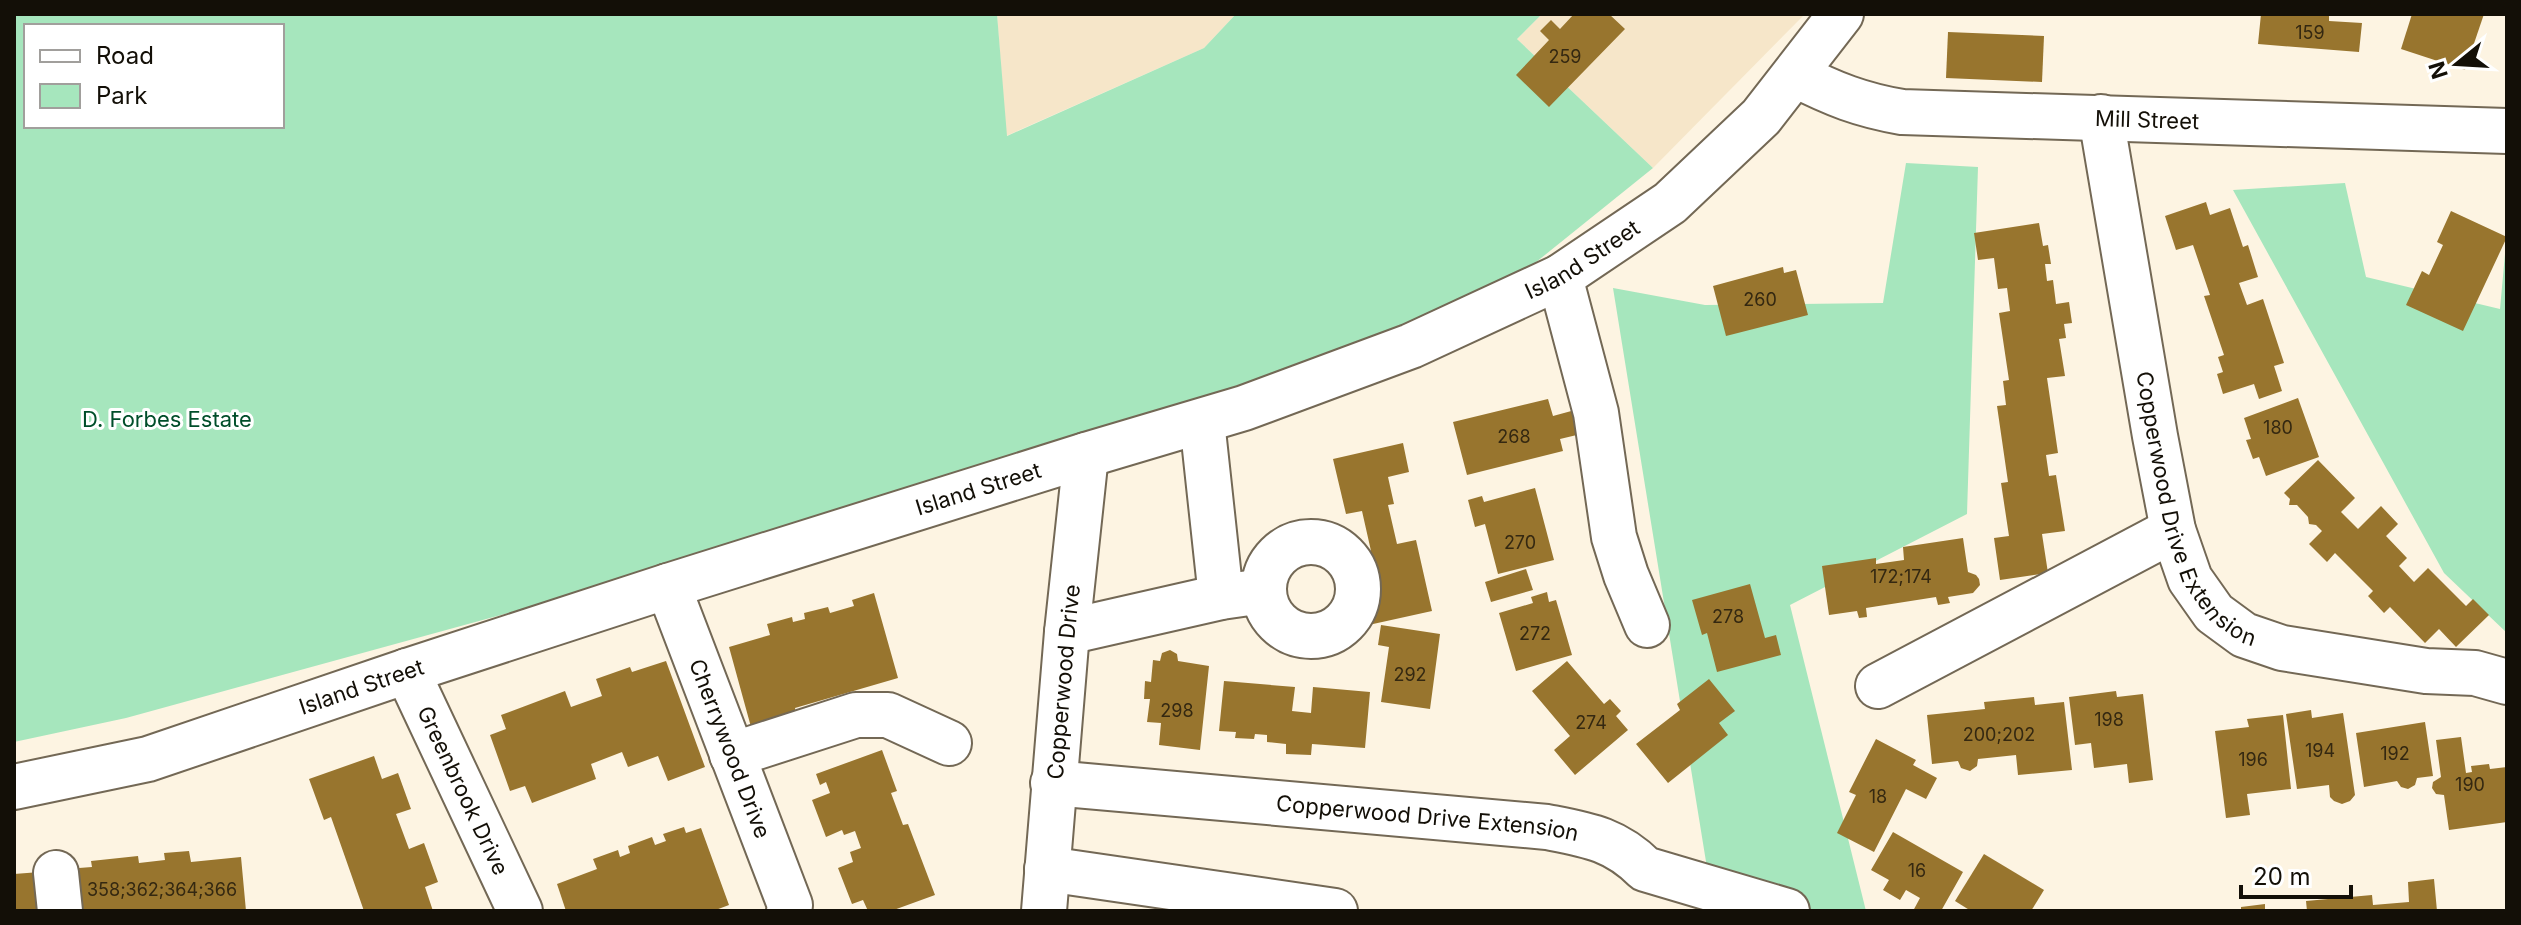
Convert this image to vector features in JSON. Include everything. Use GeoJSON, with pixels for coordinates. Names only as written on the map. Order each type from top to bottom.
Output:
{"type":"FeatureCollection","features":[{"type":"Feature","properties":{"kind":"street","name":"Island Street"},"geometry":{"type":"LineString","coordinates":[[14,787],[148,759],[668,586],[1244,408],[1411,346],[1560,277],[1670,203],[1761,117],[1841,14]]}},
{"type":"Feature","properties":{"kind":"street","name":"Mill Street"},"geometry":{"type":"LineString","coordinates":[[1796,75],[1834,95],[1866,106],[1902,112],[2507,131]]}},
{"type":"Feature","properties":{"kind":"street","name":"Copperwood Drive Extension"},"geometry":{"type":"LineString","coordinates":[[2101,117],[2173,530],[2190,579],[2214,613],[2244,635],[2282,648],[2426,671],[2475,673],[2507,682]]}},
{"type":"Feature","properties":{"kind":"street"},"geometry":{"type":"LineString","coordinates":[[1560,277],[1596,413],[1614,537],[1647,625]]}},
{"type":"Feature","properties":{"kind":"street"},"geometry":{"type":"LineString","coordinates":[[1202,421],[1221,597]]}},
{"type":"Feature","properties":{"kind":"street","name":"Copperwood Drive"},"geometry":{"type":"LineString","coordinates":[[1045,890],[1086,455]]}},
{"type":"Feature","properties":{"kind":"street"},"geometry":{"type":"LineString","coordinates":[[1878,686],[2173,530]]}},
{"type":"Feature","properties":{"kind":"street","name":"Cherrywood Drive"},"geometry":{"type":"LineString","coordinates":[[668,586],[790,905],[789,911]]}},
{"type":"Feature","properties":{"kind":"street"},"geometry":{"type":"LineString","coordinates":[[1067,632],[1221,597],[1263,591]]}},
{"type":"Feature","properties":{"kind":"street","name":"Greenbrook Drive"},"geometry":{"type":"LineString","coordinates":[[407,671],[520,911]]}},
{"type":"Feature","properties":{"kind":"street"},"geometry":{"type":"LineString","coordinates":[[732,755],[856,715],[888,715],[949,743]]}},
{"type":"Feature","properties":{"kind":"street","name":"Copperwood Drive Extension"},"geometry":{"type":"LineString","coordinates":[[1053,783],[1547,827],[1613,843],[1645,869],[1787,911]]}},
{"type":"Feature","properties":{"kind":"street"},"geometry":{"type":"LineString","coordinates":[[1645,869],[1658,911]]}},
{"type":"Feature","properties":{"kind":"street"},"geometry":{"type":"LineString","coordinates":[[1045,890],[1335,911]]}},
{"type":"Feature","properties":{"kind":"shaded area"},"geometry":{"type":"Polygon","coordinates":[[[997,14],[1236,14],[1204,48],[1006,136],[997,14]]]}},
{"type":"Feature","properties":{"kind":"shaded area"},"geometry":{"type":"Polygon","coordinates":[[[1542,14],[1805,14],[1653,168],[1517,39],[1542,14]]]}},
{"type":"Feature","properties":{"kind":"green space","name":"D. Forbes Estate"},"geometry":{"type":"Polygon","coordinates":[[[14,14],[997,14],[1007,136],[1204,48],[1236,14],[1542,14],[1517,39],[1653,168],[1407,366],[126,718],[14,742],[14,14]]]}},
{"type":"Feature","properties":{"kind":"green space"},"geometry":{"type":"Polygon","coordinates":[[[1906,163],[1978,167],[1967,514],[1790,605],[1866,911],[1714,911],[1613,288],[1705,305],[1883,303],[1906,163]]]}},
{"type":"Feature","properties":{"kind":"green space"},"geometry":{"type":"Polygon","coordinates":[[[2345,183],[2366,277],[2500,309],[2507,232],[2507,633],[2444,573],[2233,190],[2345,183]]]}},
{"type":"Feature","properties":{"kind":"building"},"geometry":{"type":"Polygon","coordinates":[[[1574,14],[1609,14],[1625,29],[1549,107],[1516,75],[1549,40],[1540,31],[1551,20],[1560,29],[1574,14]]]}},
{"type":"Feature","properties":{"kind":"building"},"geometry":{"type":"Polygon","coordinates":[[[2261,14],[2329,14],[2329,21],[2362,23],[2359,52],[2258,44],[2261,14]]]}},
{"type":"Feature","properties":{"kind":"building"},"geometry":{"type":"Polygon","coordinates":[[[2412,14],[2484,14],[2465,70],[2401,49],[2412,14]]]}},
{"type":"Feature","properties":{"kind":"building"},"geometry":{"type":"Polygon","coordinates":[[[1948,32],[2044,36],[2042,82],[1946,78],[1948,32]]]}},
{"type":"Feature","properties":{"kind":"building"},"geometry":{"type":"Polygon","coordinates":[[[2206,202],[2210,215],[2230,208],[2243,247],[2248,245],[2258,277],[2239,283],[2247,305],[2263,299],[2284,363],[2274,366],[2282,391],[2259,399],[2254,384],[2223,394],[2217,374],[2223,372],[2218,357],[2224,355],[2204,296],[2210,295],[2193,245],[2176,250],[2165,216],[2206,202]]]}},
{"type":"Feature","properties":{"kind":"building"},"geometry":{"type":"Polygon","coordinates":[[[2451,211],[2507,237],[2463,331],[2406,305],[2422,271],[2429,275],[2443,245],[2437,242],[2451,211]]]}},
{"type":"Feature","properties":{"kind":"building"},"geometry":{"type":"Polygon","coordinates":[[[2039,223],[2043,246],[2048,245],[2051,264],[2045,264],[2047,281],[2053,280],[2056,304],[2069,302],[2072,323],[2064,324],[2066,338],[2059,339],[2065,376],[2047,378],[2058,453],[2046,455],[2049,476],[2056,475],[2065,531],[2042,534],[2048,573],[2000,580],[1994,538],[2009,536],[2001,483],[2008,482],[1997,406],[2006,405],[2003,381],[2009,380],[1999,313],[2010,311],[2007,288],[1998,289],[1994,258],[1978,260],[1974,233],[2039,223]]]}},
{"type":"Feature","properties":{"kind":"building"},"geometry":{"type":"Polygon","coordinates":[[[1783,267],[1784,273],[1796,270],[1808,315],[1726,336],[1713,286],[1783,267]]]}},
{"type":"Feature","properties":{"kind":"building"},"geometry":{"type":"Polygon","coordinates":[[[2298,398],[2319,457],[2266,476],[2259,457],[2253,459],[2246,440],[2251,439],[2244,418],[2298,398]]]}},
{"type":"Feature","properties":{"kind":"building"},"geometry":{"type":"Polygon","coordinates":[[[1548,399],[1553,416],[1575,410],[1581,434],[1560,439],[1563,451],[1467,475],[1453,422],[1548,399]]]}},
{"type":"Feature","properties":{"kind":"building"},"geometry":{"type":"Polygon","coordinates":[[[1403,443],[1409,472],[1388,477],[1394,504],[1388,505],[1397,544],[1416,540],[1432,611],[1364,626],[1361,610],[1369,609],[1364,590],[1370,588],[1362,553],[1371,551],[1362,511],[1346,514],[1333,459],[1403,443]]]}},
{"type":"Feature","properties":{"kind":"building"},"geometry":{"type":"Polygon","coordinates":[[[2318,460],[2355,498],[2341,512],[2358,529],[2381,506],[2398,524],[2386,536],[2407,558],[2399,566],[2414,582],[2428,568],[2466,606],[2473,599],[2489,615],[2456,647],[2439,629],[2425,643],[2390,607],[2384,613],[2368,596],[2373,591],[2335,553],[2327,562],[2309,544],[2322,531],[2316,525],[2309,524],[2308,517],[2297,505],[2289,505],[2290,499],[2284,493],[2318,460]]]}},
{"type":"Feature","properties":{"kind":"building"},"geometry":{"type":"Polygon","coordinates":[[[1535,488],[1554,560],[1498,574],[1485,524],[1475,527],[1468,500],[1482,496],[1484,502],[1535,488]]]}},
{"type":"Feature","properties":{"kind":"building"},"geometry":{"type":"Polygon","coordinates":[[[1963,538],[1968,572],[1979,579],[1980,585],[1973,593],[1948,597],[1950,603],[1938,605],[1936,597],[1866,608],[1867,617],[1859,618],[1857,611],[1829,615],[1822,566],[1876,558],[1876,564],[1904,560],[1903,547],[1963,538]]]}},
{"type":"Feature","properties":{"kind":"building"},"geometry":{"type":"Polygon","coordinates":[[[1526,569],[1533,590],[1491,602],[1485,582],[1526,569]]]}},
{"type":"Feature","properties":{"kind":"building"},"geometry":{"type":"Polygon","coordinates":[[[1750,584],[1765,638],[1776,635],[1781,655],[1717,672],[1707,633],[1702,635],[1692,600],[1750,584]]]}},
{"type":"Feature","properties":{"kind":"building"},"geometry":{"type":"Polygon","coordinates":[[[1547,592],[1549,602],[1556,600],[1572,655],[1516,671],[1499,613],[1533,603],[1531,597],[1547,592]]]}},
{"type":"Feature","properties":{"kind":"building"},"geometry":{"type":"Polygon","coordinates":[[[874,593],[898,678],[795,708],[796,714],[751,727],[729,647],[770,635],[767,624],[792,617],[793,622],[805,619],[804,613],[828,607],[830,613],[854,606],[852,600],[874,593]]]}},
{"type":"Feature","properties":{"kind":"building"},"geometry":{"type":"Polygon","coordinates":[[[1381,625],[1440,634],[1430,709],[1381,702],[1389,647],[1378,645],[1381,625]]]}},
{"type":"Feature","properties":{"kind":"building"},"geometry":{"type":"Polygon","coordinates":[[[1170,650],[1177,654],[1178,661],[1209,666],[1200,750],[1159,745],[1161,723],[1147,722],[1150,699],[1144,699],[1145,681],[1151,682],[1153,660],[1160,661],[1162,653],[1170,650]]]}},
{"type":"Feature","properties":{"kind":"building"},"geometry":{"type":"Polygon","coordinates":[[[666,661],[705,767],[668,781],[658,756],[628,767],[622,752],[591,764],[596,779],[532,803],[525,786],[510,791],[490,735],[506,729],[501,715],[565,691],[571,707],[602,696],[596,679],[630,667],[632,672],[666,661]]]}},
{"type":"Feature","properties":{"kind":"building"},"geometry":{"type":"Polygon","coordinates":[[[1567,661],[1604,704],[1610,699],[1621,711],[1616,716],[1628,730],[1575,775],[1554,750],[1570,736],[1532,691],[1567,661]]]}},
{"type":"Feature","properties":{"kind":"building"},"geometry":{"type":"Polygon","coordinates":[[[1709,679],[1735,711],[1719,723],[1728,735],[1668,783],[1636,744],[1680,710],[1677,704],[1709,679]]]}},
{"type":"Feature","properties":{"kind":"building"},"geometry":{"type":"Polygon","coordinates":[[[1224,681],[1295,687],[1292,711],[1311,713],[1313,687],[1370,692],[1365,748],[1312,744],[1311,755],[1286,754],[1286,744],[1267,742],[1267,735],[1255,734],[1254,739],[1235,738],[1236,732],[1219,731],[1224,681]]]}},
{"type":"Feature","properties":{"kind":"building"},"geometry":{"type":"Polygon","coordinates":[[[2116,691],[2117,697],[2143,694],[2153,780],[2129,783],[2127,764],[2094,768],[2091,743],[2075,745],[2069,697],[2116,691]]]}},
{"type":"Feature","properties":{"kind":"building"},"geometry":{"type":"Polygon","coordinates":[[[2034,697],[2035,705],[2064,702],[2072,770],[2018,775],[2016,755],[1978,759],[1977,766],[1970,771],[1961,768],[1958,761],[1932,764],[1927,715],[1985,709],[1984,702],[2034,697]]]}},
{"type":"Feature","properties":{"kind":"building"},"geometry":{"type":"Polygon","coordinates":[[[2311,710],[2312,718],[2343,713],[2355,795],[2350,801],[2342,804],[2334,801],[2330,797],[2329,785],[2297,789],[2286,714],[2311,710]]]}},
{"type":"Feature","properties":{"kind":"building"},"geometry":{"type":"Polygon","coordinates":[[[2283,715],[2291,789],[2247,794],[2250,815],[2226,818],[2215,731],[2249,727],[2247,719],[2283,715]]]}},
{"type":"Feature","properties":{"kind":"building"},"geometry":{"type":"Polygon","coordinates":[[[2425,722],[2433,776],[2417,778],[2415,785],[2408,789],[2401,787],[2397,781],[2364,787],[2356,733],[2425,722]]]}},
{"type":"Feature","properties":{"kind":"building"},"geometry":{"type":"Polygon","coordinates":[[[2461,737],[2466,773],[2472,772],[2471,766],[2489,764],[2490,769],[2507,767],[2507,822],[2449,830],[2444,795],[2436,794],[2432,788],[2433,782],[2441,777],[2436,740],[2461,737]]]}},
{"type":"Feature","properties":{"kind":"building"},"geometry":{"type":"Polygon","coordinates":[[[1876,739],[1916,760],[1913,765],[1937,778],[1926,799],[1906,789],[1874,852],[1837,833],[1856,795],[1849,792],[1876,739]]]}},
{"type":"Feature","properties":{"kind":"building"},"geometry":{"type":"Polygon","coordinates":[[[882,750],[897,791],[891,793],[903,825],[908,824],[935,895],[891,911],[868,911],[863,900],[852,904],[838,868],[853,862],[850,852],[861,848],[855,831],[844,835],[842,830],[826,837],[812,800],[830,793],[826,782],[820,785],[816,774],[882,750]]]}},
{"type":"Feature","properties":{"kind":"building"},"geometry":{"type":"Polygon","coordinates":[[[374,756],[382,779],[398,773],[411,809],[396,814],[409,849],[424,843],[438,882],[425,887],[433,911],[364,911],[331,817],[324,820],[309,779],[374,756]]]}},
{"type":"Feature","properties":{"kind":"building"},"geometry":{"type":"Polygon","coordinates":[[[684,827],[686,833],[701,828],[729,905],[713,911],[566,911],[557,884],[597,869],[593,859],[618,850],[620,857],[630,853],[628,846],[652,837],[655,845],[666,841],[663,834],[684,827]]]}},
{"type":"Feature","properties":{"kind":"building"},"geometry":{"type":"Polygon","coordinates":[[[1893,832],[1963,872],[1941,911],[1913,911],[1920,898],[1906,890],[1900,900],[1883,890],[1889,880],[1871,870],[1893,832]]]}},
{"type":"Feature","properties":{"kind":"building"},"geometry":{"type":"Polygon","coordinates":[[[189,851],[191,862],[241,857],[246,911],[82,911],[79,868],[92,867],[91,861],[138,856],[139,863],[165,860],[164,853],[189,851]]]}},
{"type":"Feature","properties":{"kind":"building"},"geometry":{"type":"Polygon","coordinates":[[[1984,854],[2044,890],[2031,911],[1971,911],[1955,901],[1984,854]]]}},
{"type":"Feature","properties":{"kind":"building"},"geometry":{"type":"Polygon","coordinates":[[[40,872],[43,911],[14,911],[14,874],[40,872]]]}},
{"type":"Feature","properties":{"kind":"building"},"geometry":{"type":"Polygon","coordinates":[[[2434,879],[2437,911],[2307,911],[2306,901],[2372,895],[2373,905],[2409,902],[2408,882],[2434,879]]]}},
{"type":"Feature","properties":{"kind":"building"},"geometry":{"type":"Polygon","coordinates":[[[2265,904],[2265,911],[2241,911],[2241,907],[2265,904]]]}}]}
